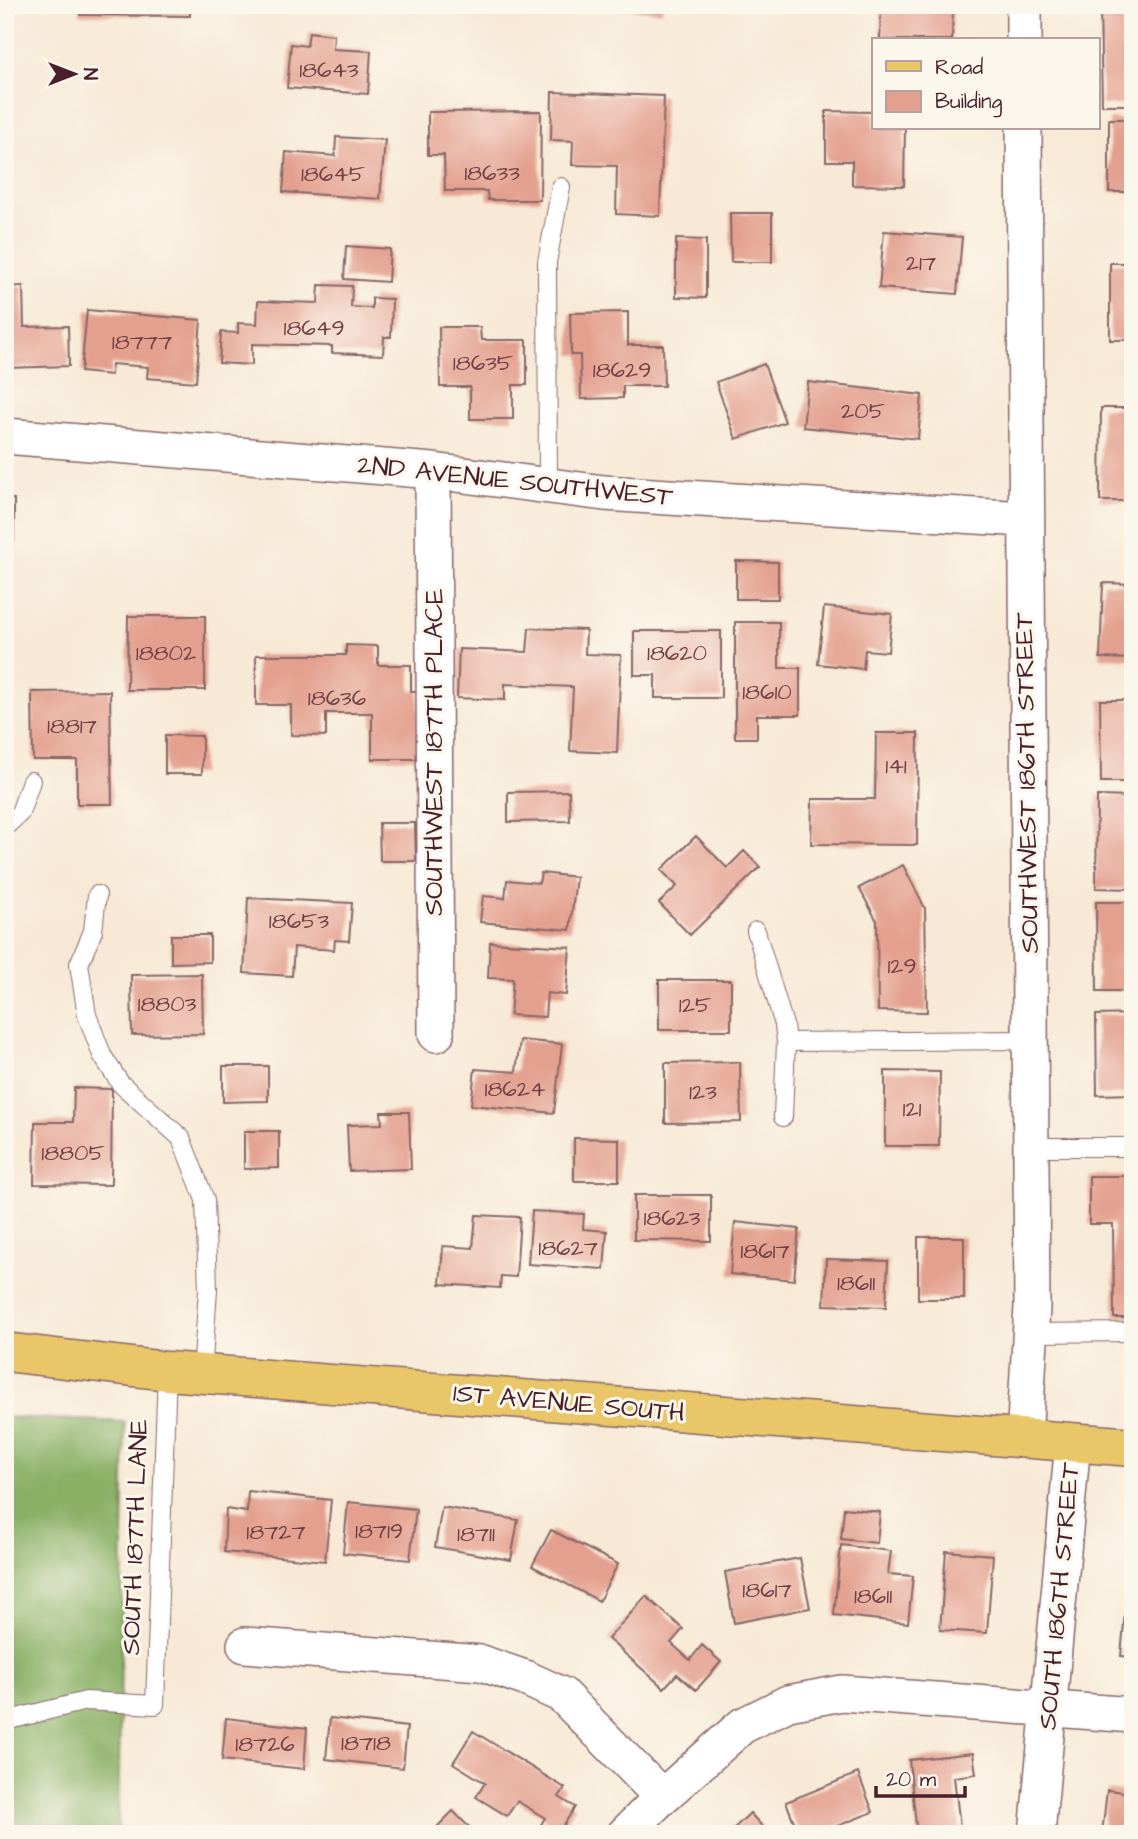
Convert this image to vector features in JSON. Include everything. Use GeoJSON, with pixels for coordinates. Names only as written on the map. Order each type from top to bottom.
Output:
{"type":"FeatureCollection","features":[{"type":"Feature","properties":{"kind":"main road","name":"1ST AVENUE SOUTH"},"geometry":{"type":"LineString","coordinates":[[5,1352],[184,1372],[1133,1447]]}},
{"type":"Feature","properties":{"kind":"street"},"geometry":{"type":"LineString","coordinates":[[1024,5],[1024,38]]}},
{"type":"Feature","properties":{"kind":"street","name":"SOUTHWEST 186TH STREET"},"geometry":{"type":"LineString","coordinates":[[1024,130],[1031,1147],[1030,1333],[1024,1439]]}},
{"type":"Feature","properties":{"kind":"street","name":"2ND AVENUE SOUTHWEST"},"geometry":{"type":"LineString","coordinates":[[5,436],[433,471],[604,493],[1025,519]]}},
{"type":"Feature","properties":{"kind":"street","name":"SOUTHWEST 187TH PLACE"},"geometry":{"type":"LineString","coordinates":[[433,471],[436,1034]]}},
{"type":"Feature","properties":{"kind":"street","name":"SOUTH 186TH STREET"},"geometry":{"type":"LineString","coordinates":[[1037,1834],[1073,1442]]}},
{"type":"Feature","properties":{"kind":"street"},"geometry":{"type":"LineString","coordinates":[[245,1645],[481,1663],[525,1678],[562,1695],[662,1797]]}},
{"type":"Feature","properties":{"kind":"street"},"geometry":{"type":"LineString","coordinates":[[625,1834],[742,1726],[788,1703],[842,1693],[1133,1715]]}},
{"type":"Feature","properties":{"kind":"lane"},"geometry":{"type":"LineString","coordinates":[[548,486],[547,262],[561,187]]}},
{"type":"Feature","properties":{"kind":"lane"},"geometry":{"type":"LineString","coordinates":[[5,827],[20,813],[31,781]]}},
{"type":"Feature","properties":{"kind":"lane","name":"SOUTH 187TH LANE"},"geometry":{"type":"LineString","coordinates":[[5,1721],[86,1701],[155,1705],[184,1372],[208,1290],[205,1200],[180,1138],[120,1083],[102,1055],[87,1015],[79,964],[93,930],[97,895]]}},
{"type":"Feature","properties":{"kind":"lane"},"geometry":{"type":"LineString","coordinates":[[756,930],[776,991],[786,1042],[783,1117]]}},
{"type":"Feature","properties":{"kind":"lane"},"geometry":{"type":"LineString","coordinates":[[786,1042],[1030,1040]]}},
{"type":"Feature","properties":{"kind":"lane"},"geometry":{"type":"LineString","coordinates":[[1031,1147],[1133,1147]]}},
{"type":"Feature","properties":{"kind":"lane"},"geometry":{"type":"LineString","coordinates":[[1030,1333],[1133,1332]]}},
{"type":"Feature","properties":{"kind":"green space"},"geometry":{"type":"Polygon","coordinates":[[[5,1417],[125,1422],[118,1834],[5,1834],[5,1417]]]}},
{"type":"Feature","properties":{"kind":"building"},"geometry":{"type":"Polygon","coordinates":[[[80,5],[190,5],[190,16],[80,15],[80,5]]]}},
{"type":"Feature","properties":{"kind":"building"},"geometry":{"type":"Polygon","coordinates":[[[617,5],[663,5],[662,12],[617,8],[617,5]]]}},
{"type":"Feature","properties":{"kind":"building"},"geometry":{"type":"Polygon","coordinates":[[[953,5],[952,38],[880,38],[881,6],[953,5]]]}},
{"type":"Feature","properties":{"kind":"building"},"geometry":{"type":"Polygon","coordinates":[[[1100,9],[1133,9],[1133,105],[1102,105],[1100,9]]]}},
{"type":"Feature","properties":{"kind":"building"},"geometry":{"type":"Polygon","coordinates":[[[309,32],[334,35],[333,49],[371,51],[368,94],[287,88],[291,44],[307,46],[309,32]]]}},
{"type":"Feature","properties":{"kind":"building"},"geometry":{"type":"Polygon","coordinates":[[[552,92],[664,96],[660,216],[616,214],[617,166],[572,165],[573,141],[551,140],[552,92]]]}},
{"type":"Feature","properties":{"kind":"building"},"geometry":{"type":"Polygon","coordinates":[[[541,111],[540,200],[488,200],[487,191],[445,191],[444,155],[428,155],[428,112],[541,111]]]}},
{"type":"Feature","properties":{"kind":"building"},"geometry":{"type":"Polygon","coordinates":[[[826,111],[872,112],[872,130],[905,130],[904,186],[852,185],[852,161],[826,161],[826,111]]]}},
{"type":"Feature","properties":{"kind":"building"},"geometry":{"type":"Polygon","coordinates":[[[1109,119],[1133,119],[1133,192],[1109,192],[1109,119]]]}},
{"type":"Feature","properties":{"kind":"building"},"geometry":{"type":"Polygon","coordinates":[[[336,137],[385,140],[380,199],[283,192],[286,152],[335,156],[336,137]]]}},
{"type":"Feature","properties":{"kind":"building"},"geometry":{"type":"Polygon","coordinates":[[[730,213],[772,213],[772,262],[731,262],[730,213]]]}},
{"type":"Feature","properties":{"kind":"building"},"geometry":{"type":"Polygon","coordinates":[[[884,231],[962,237],[957,294],[879,288],[884,231]]]}},
{"type":"Feature","properties":{"kind":"building"},"geometry":{"type":"Polygon","coordinates":[[[676,239],[706,240],[706,298],[676,297],[676,239]]]}},
{"type":"Feature","properties":{"kind":"building"},"geometry":{"type":"Polygon","coordinates":[[[346,246],[390,249],[388,282],[344,279],[346,246]]]}},
{"type":"Feature","properties":{"kind":"building"},"geometry":{"type":"Polygon","coordinates":[[[1110,263],[1133,263],[1133,340],[1110,340],[1110,263]]]}},
{"type":"Feature","properties":{"kind":"building"},"geometry":{"type":"Polygon","coordinates":[[[319,285],[352,286],[351,307],[372,308],[372,298],[392,299],[391,337],[384,337],[383,355],[332,353],[332,346],[252,344],[252,365],[219,363],[221,332],[238,333],[238,323],[257,324],[258,301],[318,303],[319,285]]]}},
{"type":"Feature","properties":{"kind":"building"},"geometry":{"type":"Polygon","coordinates":[[[23,286],[24,327],[68,326],[69,366],[7,368],[5,287],[23,286]]]}},
{"type":"Feature","properties":{"kind":"building"},"geometry":{"type":"Polygon","coordinates":[[[87,310],[201,320],[196,382],[147,378],[148,367],[112,364],[111,375],[81,372],[87,310]]]}},
{"type":"Feature","properties":{"kind":"building"},"geometry":{"type":"Polygon","coordinates":[[[628,312],[628,345],[663,345],[664,386],[623,386],[623,398],[581,399],[580,355],[571,355],[570,313],[628,312]]]}},
{"type":"Feature","properties":{"kind":"building"},"geometry":{"type":"Polygon","coordinates":[[[439,327],[480,327],[481,340],[527,340],[527,385],[513,385],[513,419],[470,419],[470,387],[440,387],[439,327]]]}},
{"type":"Feature","properties":{"kind":"building"},"geometry":{"type":"Polygon","coordinates":[[[764,364],[785,422],[736,439],[716,382],[764,364]]]}},
{"type":"Feature","properties":{"kind":"building"},"geometry":{"type":"Polygon","coordinates":[[[808,382],[922,395],[918,439],[803,427],[808,382]]]}},
{"type":"Feature","properties":{"kind":"building"},"geometry":{"type":"Polygon","coordinates":[[[1101,408],[1133,408],[1133,501],[1100,501],[1101,408]]]}},
{"type":"Feature","properties":{"kind":"building"},"geometry":{"type":"Polygon","coordinates":[[[5,499],[14,499],[14,542],[5,542],[5,499]]]}},
{"type":"Feature","properties":{"kind":"building"},"geometry":{"type":"Polygon","coordinates":[[[736,561],[778,562],[778,599],[736,599],[736,561]]]}},
{"type":"Feature","properties":{"kind":"building"},"geometry":{"type":"Polygon","coordinates":[[[1103,583],[1133,584],[1133,659],[1100,658],[1103,583]]]}},
{"type":"Feature","properties":{"kind":"building"},"geometry":{"type":"Polygon","coordinates":[[[824,607],[892,614],[888,652],[865,650],[863,669],[818,664],[824,607]]]}},
{"type":"Feature","properties":{"kind":"building"},"geometry":{"type":"Polygon","coordinates":[[[128,616],[205,616],[205,690],[127,690],[128,616]]]}},
{"type":"Feature","properties":{"kind":"building"},"geometry":{"type":"Polygon","coordinates":[[[735,622],[779,622],[779,668],[800,668],[800,715],[757,715],[757,738],[735,738],[735,622]]]}},
{"type":"Feature","properties":{"kind":"building"},"geometry":{"type":"Polygon","coordinates":[[[529,628],[586,630],[585,654],[621,655],[617,753],[570,751],[573,687],[505,684],[505,700],[457,698],[459,649],[527,652],[529,628]]]}},
{"type":"Feature","properties":{"kind":"building"},"geometry":{"type":"Polygon","coordinates":[[[634,631],[721,631],[721,698],[655,698],[655,675],[634,675],[634,631]]]}},
{"type":"Feature","properties":{"kind":"building"},"geometry":{"type":"Polygon","coordinates":[[[346,645],[378,646],[378,665],[411,665],[411,691],[419,691],[419,759],[372,759],[372,713],[326,713],[326,736],[291,735],[291,705],[256,705],[256,655],[346,655],[346,645]]]}},
{"type":"Feature","properties":{"kind":"building"},"geometry":{"type":"Polygon","coordinates":[[[110,691],[112,804],[77,804],[77,760],[33,760],[32,692],[110,691]]]}},
{"type":"Feature","properties":{"kind":"building"},"geometry":{"type":"Polygon","coordinates":[[[1100,700],[1133,700],[1133,782],[1101,782],[1100,700]]]}},
{"type":"Feature","properties":{"kind":"building"},"geometry":{"type":"Polygon","coordinates":[[[5,721],[10,721],[8,767],[5,767],[5,721]]]}},
{"type":"Feature","properties":{"kind":"building"},"geometry":{"type":"Polygon","coordinates":[[[876,733],[918,733],[917,845],[811,844],[812,799],[875,799],[876,733]]]}},
{"type":"Feature","properties":{"kind":"building"},"geometry":{"type":"Polygon","coordinates":[[[165,735],[202,736],[202,774],[165,774],[165,735]]]}},
{"type":"Feature","properties":{"kind":"building"},"geometry":{"type":"Polygon","coordinates":[[[569,791],[570,821],[508,822],[508,792],[569,791]]]}},
{"type":"Feature","properties":{"kind":"building"},"geometry":{"type":"Polygon","coordinates":[[[1097,796],[1133,797],[1133,889],[1096,888],[1097,796]]]}},
{"type":"Feature","properties":{"kind":"building"},"geometry":{"type":"Polygon","coordinates":[[[379,823],[415,823],[416,861],[380,861],[379,823]]]}},
{"type":"Feature","properties":{"kind":"building"},"geometry":{"type":"Polygon","coordinates":[[[696,836],[727,868],[744,851],[760,867],[690,935],[659,903],[677,886],[661,870],[696,836]]]}},
{"type":"Feature","properties":{"kind":"building"},"geometry":{"type":"Polygon","coordinates":[[[903,865],[925,908],[927,1012],[878,1011],[877,921],[859,888],[903,865]]]}},
{"type":"Feature","properties":{"kind":"building"},"geometry":{"type":"Polygon","coordinates":[[[541,873],[576,877],[570,930],[480,922],[483,896],[505,898],[507,880],[539,883],[541,873]]]}},
{"type":"Feature","properties":{"kind":"building"},"geometry":{"type":"Polygon","coordinates":[[[248,898],[352,903],[349,941],[335,940],[334,950],[294,947],[292,976],[244,973],[248,898]]]}},
{"type":"Feature","properties":{"kind":"building"},"geometry":{"type":"Polygon","coordinates":[[[1096,902],[1133,902],[1133,991],[1097,991],[1096,902]]]}},
{"type":"Feature","properties":{"kind":"building"},"geometry":{"type":"Polygon","coordinates":[[[171,935],[210,935],[210,962],[171,963],[171,935]]]}},
{"type":"Feature","properties":{"kind":"building"},"geometry":{"type":"Polygon","coordinates":[[[490,942],[570,947],[566,995],[547,993],[545,1017],[510,1015],[513,979],[488,978],[490,942]]]}},
{"type":"Feature","properties":{"kind":"building"},"geometry":{"type":"Polygon","coordinates":[[[202,974],[203,1034],[132,1035],[131,975],[202,974]]]}},
{"type":"Feature","properties":{"kind":"building"},"geometry":{"type":"Polygon","coordinates":[[[659,980],[731,980],[731,1030],[659,1030],[659,980]]]}},
{"type":"Feature","properties":{"kind":"building"},"geometry":{"type":"Polygon","coordinates":[[[1133,1014],[1133,1094],[1097,1095],[1096,1015],[1133,1014]]]}},
{"type":"Feature","properties":{"kind":"building"},"geometry":{"type":"Polygon","coordinates":[[[520,1040],[562,1044],[554,1113],[471,1105],[475,1069],[516,1072],[520,1040]]]}},
{"type":"Feature","properties":{"kind":"building"},"geometry":{"type":"Polygon","coordinates":[[[740,1062],[741,1122],[665,1123],[665,1063],[740,1062]]]}},
{"type":"Feature","properties":{"kind":"building"},"geometry":{"type":"Polygon","coordinates":[[[223,1066],[268,1066],[268,1101],[223,1102],[223,1066]]]}},
{"type":"Feature","properties":{"kind":"building"},"geometry":{"type":"Polygon","coordinates":[[[885,1071],[940,1072],[939,1146],[885,1146],[885,1071]]]}},
{"type":"Feature","properties":{"kind":"building"},"geometry":{"type":"Polygon","coordinates":[[[74,1088],[112,1089],[111,1185],[34,1184],[35,1122],[73,1122],[74,1088]]]}},
{"type":"Feature","properties":{"kind":"building"},"geometry":{"type":"Polygon","coordinates":[[[381,1112],[409,1112],[411,1169],[349,1171],[347,1125],[382,1124],[381,1112]]]}},
{"type":"Feature","properties":{"kind":"building"},"geometry":{"type":"Polygon","coordinates":[[[244,1131],[279,1131],[279,1168],[244,1169],[244,1131]]]}},
{"type":"Feature","properties":{"kind":"building"},"geometry":{"type":"Polygon","coordinates":[[[574,1138],[619,1139],[619,1181],[574,1181],[574,1138]]]}},
{"type":"Feature","properties":{"kind":"building"},"geometry":{"type":"Polygon","coordinates":[[[1089,1176],[1133,1176],[1133,1318],[1114,1318],[1113,1224],[1089,1224],[1089,1176]]]}},
{"type":"Feature","properties":{"kind":"building"},"geometry":{"type":"Polygon","coordinates":[[[634,1195],[711,1195],[711,1241],[634,1240],[634,1195]]]}},
{"type":"Feature","properties":{"kind":"building"},"geometry":{"type":"Polygon","coordinates":[[[532,1211],[584,1214],[583,1229],[607,1231],[604,1269],[528,1264],[532,1211]]]}},
{"type":"Feature","properties":{"kind":"building"},"geometry":{"type":"Polygon","coordinates":[[[476,1215],[520,1217],[516,1277],[501,1276],[500,1288],[440,1284],[443,1246],[473,1248],[476,1215]]]}},
{"type":"Feature","properties":{"kind":"building"},"geometry":{"type":"Polygon","coordinates":[[[735,1222],[799,1229],[794,1280],[730,1274],[735,1222]]]}},
{"type":"Feature","properties":{"kind":"building"},"geometry":{"type":"Polygon","coordinates":[[[918,1237],[964,1237],[964,1299],[918,1299],[918,1237]]]}},
{"type":"Feature","properties":{"kind":"building"},"geometry":{"type":"Polygon","coordinates":[[[826,1259],[888,1261],[886,1307],[824,1305],[826,1259]]]}},
{"type":"Feature","properties":{"kind":"building"},"geometry":{"type":"Polygon","coordinates":[[[248,1491],[331,1500],[325,1561],[224,1552],[226,1509],[247,1512],[248,1491]]]}},
{"type":"Feature","properties":{"kind":"building"},"geometry":{"type":"Polygon","coordinates":[[[348,1502],[416,1509],[410,1560],[343,1553],[348,1502]]]}},
{"type":"Feature","properties":{"kind":"building"},"geometry":{"type":"Polygon","coordinates":[[[442,1507],[518,1520],[511,1560],[435,1547],[442,1507]]]}},
{"type":"Feature","properties":{"kind":"building"},"geometry":{"type":"Polygon","coordinates":[[[844,1508],[880,1512],[877,1543],[841,1539],[844,1508]]]}},
{"type":"Feature","properties":{"kind":"building"},"geometry":{"type":"Polygon","coordinates":[[[551,1530],[618,1564],[599,1601],[532,1566],[551,1530]]]}},
{"type":"Feature","properties":{"kind":"building"},"geometry":{"type":"Polygon","coordinates":[[[841,1545],[891,1551],[888,1574],[913,1576],[908,1623],[834,1615],[841,1545]]]}},
{"type":"Feature","properties":{"kind":"building"},"geometry":{"type":"Polygon","coordinates":[[[946,1551],[993,1555],[987,1633],[940,1630],[946,1551]]]}},
{"type":"Feature","properties":{"kind":"building"},"geometry":{"type":"Polygon","coordinates":[[[1130,1556],[1133,1556],[1133,1657],[1121,1656],[1130,1556]]]}},
{"type":"Feature","properties":{"kind":"building"},"geometry":{"type":"Polygon","coordinates":[[[800,1558],[810,1608],[734,1623],[725,1572],[800,1558]]]}},
{"type":"Feature","properties":{"kind":"building"},"geometry":{"type":"Polygon","coordinates":[[[646,1596],[683,1629],[671,1643],[690,1660],[702,1645],[721,1662],[696,1690],[677,1674],[664,1688],[608,1639],[646,1596]]]}},
{"type":"Feature","properties":{"kind":"building"},"geometry":{"type":"Polygon","coordinates":[[[226,1718],[307,1728],[304,1769],[222,1760],[226,1718]]]}},
{"type":"Feature","properties":{"kind":"building"},"geometry":{"type":"Polygon","coordinates":[[[330,1718],[407,1727],[403,1768],[326,1759],[330,1718]]]}},
{"type":"Feature","properties":{"kind":"building"},"geometry":{"type":"Polygon","coordinates":[[[473,1731],[565,1788],[559,1797],[575,1807],[558,1834],[540,1826],[545,1818],[517,1801],[507,1816],[476,1797],[485,1783],[453,1763],[473,1731]]]}},
{"type":"Feature","properties":{"kind":"building"},"geometry":{"type":"Polygon","coordinates":[[[973,1753],[976,1774],[954,1777],[961,1834],[917,1834],[909,1760],[973,1753]]]}},
{"type":"Feature","properties":{"kind":"building"},"geometry":{"type":"Polygon","coordinates":[[[858,1773],[873,1812],[817,1834],[799,1834],[786,1802],[858,1773]]]}},
{"type":"Feature","properties":{"kind":"building"},"geometry":{"type":"Polygon","coordinates":[[[1107,1790],[1133,1793],[1133,1834],[1102,1834],[1107,1790]]]}},
{"type":"Feature","properties":{"kind":"building"},"geometry":{"type":"Polygon","coordinates":[[[453,1811],[476,1834],[430,1834],[453,1811]]]}},
{"type":"Feature","properties":{"kind":"building"},"geometry":{"type":"Polygon","coordinates":[[[750,1813],[769,1834],[728,1834],[750,1813]]]}}]}
